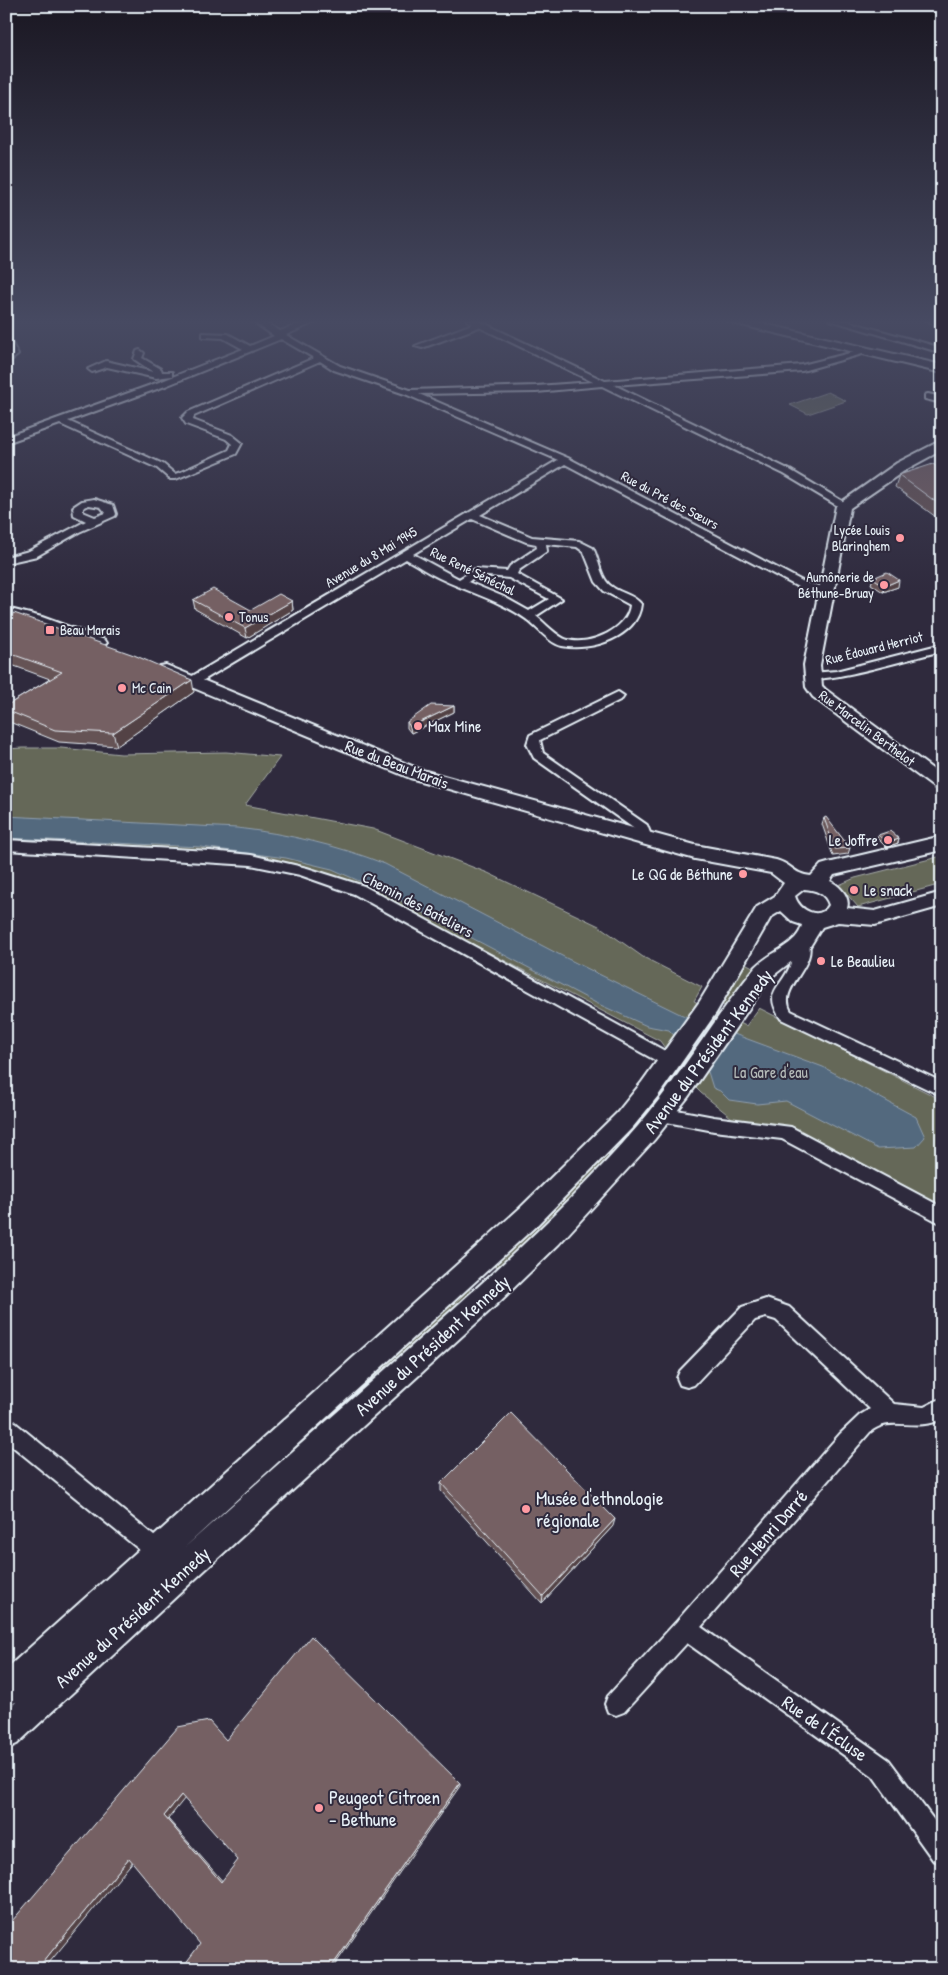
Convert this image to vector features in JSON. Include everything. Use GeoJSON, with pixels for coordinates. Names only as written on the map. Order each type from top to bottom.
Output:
{"type":"FeatureCollection","features":[{"type":"Feature","properties":{"kind":"main road"},"geometry":{"type":"LineString","coordinates":[[843,506],[893,475],[921,463],[942,444]]}},
{"type":"Feature","properties":{"kind":"main road","name":"Rue Marcelin Berthelot"},"geometry":{"type":"LineString","coordinates":[[843,506],[812,665],[814,687],[819,693],[942,784]]}},
{"type":"Feature","properties":{"kind":"main road"},"geometry":{"type":"LineString","coordinates":[[6,613],[36,620],[118,650]]}},
{"type":"Feature","properties":{"kind":"main road","name":"Rue du Beau Marais"},"geometry":{"type":"LineString","coordinates":[[152,664],[416,774],[717,857],[822,877]]}},
{"type":"Feature","properties":{"kind":"main road"},"geometry":{"type":"LineString","coordinates":[[790,892],[822,877],[942,843]]}},
{"type":"Feature","properties":{"kind":"main road"},"geometry":{"type":"LineString","coordinates":[[776,867],[788,875],[792,911],[813,920],[825,919],[834,914],[839,905],[822,877]]}},
{"type":"Feature","properties":{"kind":"main road","name":"Avenue du Président Kennedy"},"geometry":{"type":"LineString","coordinates":[[6,1690],[529,1216],[625,1120],[708,1007],[764,912],[790,892]]}},
{"type":"Feature","properties":{"kind":"main road"},"geometry":{"type":"LineString","coordinates":[[834,914],[875,918],[942,899]]}},
{"type":"Feature","properties":{"kind":"main road","name":"Avenue du Président Kennedy"},"geometry":{"type":"LineString","coordinates":[[6,1733],[184,1569],[493,1290],[610,1173],[680,1090],[763,972],[802,943],[812,931],[813,920]]}},
{"type":"Feature","properties":{"kind":"main road"},"geometry":{"type":"LineString","coordinates":[[158,1552],[184,1569]]}},
{"type":"Feature","properties":{"kind":"street"},"geometry":{"type":"LineString","coordinates":[[6,440],[85,412]]}},
{"type":"Feature","properties":{"kind":"street"},"geometry":{"type":"LineString","coordinates":[[61,421],[160,466],[173,477],[233,452],[237,443],[229,437],[189,422],[187,418],[195,412]]}},
{"type":"Feature","properties":{"kind":"street","name":"Rue du Pré des Sœurs"},"geometry":{"type":"LineString","coordinates":[[455,412],[565,460],[802,584],[816,590],[827,590]]}},
{"type":"Feature","properties":{"kind":"street"},"geometry":{"type":"LineString","coordinates":[[665,412],[787,472],[843,506]]}},
{"type":"Feature","properties":{"kind":"street","name":"Avenue du 8 Mai 1945"},"geometry":{"type":"LineString","coordinates":[[193,681],[565,460]]}},
{"type":"Feature","properties":{"kind":"street","name":"Rue René Sénéchal"},"geometry":{"type":"LineString","coordinates":[[405,554],[460,583],[500,599],[528,616],[562,643],[583,645],[609,637],[625,625],[635,614],[636,604],[625,596],[608,589],[600,580],[589,550],[579,544],[540,542],[515,535],[471,515]]}},
{"type":"Feature","properties":{"kind":"street"},"geometry":{"type":"LineString","coordinates":[[6,560],[31,556],[69,533],[95,521]]}},
{"type":"Feature","properties":{"kind":"street","name":"Rue René Sénéchal"},"geometry":{"type":"LineString","coordinates":[[528,616],[557,599],[511,575],[514,568],[543,549],[540,542]]}},
{"type":"Feature","properties":{"kind":"street"},"geometry":{"type":"LineString","coordinates":[[460,583],[475,572],[511,575]]}},
{"type":"Feature","properties":{"kind":"street","name":"Rue Édouard Herriot"},"geometry":{"type":"LineString","coordinates":[[812,677],[836,674],[942,647]]}},
{"type":"Feature","properties":{"kind":"street"},"geometry":{"type":"LineString","coordinates":[[618,696],[534,738],[533,744],[538,755],[642,828],[644,838]]}},
{"type":"Feature","properties":{"kind":"street","name":"Chemin des Bateliers"},"geometry":{"type":"LineString","coordinates":[[6,845],[210,856],[250,860],[302,871],[360,890],[673,1056]]}},
{"type":"Feature","properties":{"kind":"street"},"geometry":{"type":"LineString","coordinates":[[802,943],[798,966],[778,999],[778,1006],[786,1015],[938,1087]]}},
{"type":"Feature","properties":{"kind":"street"},"geometry":{"type":"LineString","coordinates":[[661,1114],[714,1124],[785,1132],[942,1216]]}},
{"type":"Feature","properties":{"kind":"street"},"geometry":{"type":"LineString","coordinates":[[687,1378],[748,1313],[766,1308],[782,1313],[889,1413],[916,1418],[933,1415],[942,1408]]}},
{"type":"Feature","properties":{"kind":"street","name":"Rue Henri Darré"},"geometry":{"type":"LineString","coordinates":[[616,1704],[685,1629],[846,1441],[872,1418],[889,1413]]}},
{"type":"Feature","properties":{"kind":"street"},"geometry":{"type":"LineString","coordinates":[[6,1428],[158,1552]]}},
{"type":"Feature","properties":{"kind":"street","name":"Rue de l'Écluse"},"geometry":{"type":"LineString","coordinates":[[685,1629],[881,1768],[942,1851]]}},
{"type":"Feature","properties":{"kind":"green space","name":"La Gare d'eau"},"geometry":{"type":"Polygon","coordinates":[[[61,748],[121,754],[226,752],[280,757],[245,805],[373,829],[488,873],[599,926],[643,957],[702,987],[694,1001],[746,1026],[759,1008],[942,1100],[942,1209],[780,1126],[737,1122],[701,1093],[685,1077],[660,1041],[376,894],[338,878],[278,862],[240,855],[162,847],[6,841],[6,749],[61,748]]]}},
{"type":"Feature","properties":{"kind":"green space"},"geometry":{"type":"Polygon","coordinates":[[[942,856],[942,884],[858,907],[839,885],[855,878],[942,856]]]}},
{"type":"Feature","properties":{"kind":"green space"},"geometry":{"type":"Polygon","coordinates":[[[743,962],[757,969],[726,1006],[717,1003],[743,962]]]}},
{"type":"Feature","properties":{"kind":"green space"},"geometry":{"type":"Polygon","coordinates":[[[662,1087],[666,1089],[648,1113],[568,1203],[504,1266],[488,1267],[662,1087]]]}},
{"type":"Feature","properties":{"kind":"green space"},"geometry":{"type":"Polygon","coordinates":[[[469,1282],[470,1290],[466,1302],[356,1404],[196,1530],[469,1282]]]}},
{"type":"Feature","properties":{"kind":"water"},"geometry":{"type":"Polygon","coordinates":[[[6,816],[237,828],[275,833],[312,841],[367,857],[385,864],[566,958],[680,1014],[823,1067],[916,1117],[925,1137],[916,1147],[878,1149],[786,1101],[757,1104],[729,1100],[720,1091],[713,1088],[708,1072],[669,1030],[647,1026],[596,1003],[384,892],[332,869],[286,858],[201,847],[6,838],[6,816]]]}},
{"type":"Feature","properties":{"kind":"building"},"geometry":{"type":"Polygon","coordinates":[[[933,464],[942,470],[942,504],[940,505],[899,475],[933,464]]]}},
{"type":"Feature","properties":{"kind":"building"},"geometry":{"type":"Polygon","coordinates":[[[887,572],[899,580],[885,586],[873,578],[887,572]]]}},
{"type":"Feature","properties":{"kind":"building"},"geometry":{"type":"Polygon","coordinates":[[[213,589],[251,610],[279,594],[292,601],[245,628],[193,600],[213,589]]]}},
{"type":"Feature","properties":{"kind":"building","name":"Mc Cain"},"geometry":{"type":"Polygon","coordinates":[[[14,613],[134,655],[192,680],[113,733],[55,730],[6,710],[6,706],[62,672],[6,652],[6,618],[14,613]]]}},
{"type":"Feature","properties":{"kind":"building"},"geometry":{"type":"Polygon","coordinates":[[[431,705],[454,706],[410,727],[407,722],[431,705]]]}},
{"type":"Feature","properties":{"kind":"building"},"geometry":{"type":"Polygon","coordinates":[[[826,817],[850,848],[835,849],[824,818],[826,817]]]}},
{"type":"Feature","properties":{"kind":"building"},"geometry":{"type":"Polygon","coordinates":[[[890,831],[899,839],[887,843],[878,835],[890,831]]]}},
{"type":"Feature","properties":{"kind":"building","name":"Musée d'ethnologie régionale"},"geometry":{"type":"Polygon","coordinates":[[[511,1413],[615,1519],[543,1596],[441,1483],[511,1413]]]}},
{"type":"Feature","properties":{"kind":"building","name":"Peugeot Citroen - Bethune"},"geometry":{"type":"Polygon","coordinates":[[[311,1636],[460,1783],[330,1969],[189,1969],[185,1964],[200,1944],[129,1858],[37,1969],[14,1969],[6,1959],[6,1928],[178,1727],[209,1721],[226,1740],[311,1636]],[[181,1795],[164,1816],[221,1882],[238,1860],[181,1795]]]}},
{"type":"Feature","properties":{"kind":"place","name":"Lycée Louis Blaringhem"},"geometry":{"type":"Point","coordinates":[900,538]}},
{"type":"Feature","properties":{"kind":"place","name":"Aumônerie de Béthune-Bruay"},"geometry":{"type":"Point","coordinates":[884,585]}},
{"type":"Feature","properties":{"kind":"place","name":"Tonus"},"geometry":{"type":"Point","coordinates":[229,617]}},
{"type":"Feature","properties":{"kind":"place","name":"Beau Marais"},"geometry":{"type":"Point","coordinates":[50,630]}},
{"type":"Feature","properties":{"kind":"place","name":"Mc Cain"},"geometry":{"type":"Point","coordinates":[122,688]}},
{"type":"Feature","properties":{"kind":"place","name":"Max Mine"},"geometry":{"type":"Point","coordinates":[418,726]}},
{"type":"Feature","properties":{"kind":"place","name":"Le Joffre"},"geometry":{"type":"Point","coordinates":[888,840]}},
{"type":"Feature","properties":{"kind":"place","name":"Le QG de Béthune"},"geometry":{"type":"Point","coordinates":[743,874]}},
{"type":"Feature","properties":{"kind":"place","name":"Le snack"},"geometry":{"type":"Point","coordinates":[854,890]}},
{"type":"Feature","properties":{"kind":"place","name":"Le Beaulieu"},"geometry":{"type":"Point","coordinates":[821,961]}},
{"type":"Feature","properties":{"kind":"place","name":"Musée d'ethnologie régionale"},"geometry":{"type":"Point","coordinates":[526,1509]}},
{"type":"Feature","properties":{"kind":"place","name":"Peugeot Citroen - Bethune"},"geometry":{"type":"Point","coordinates":[319,1808]}}]}
